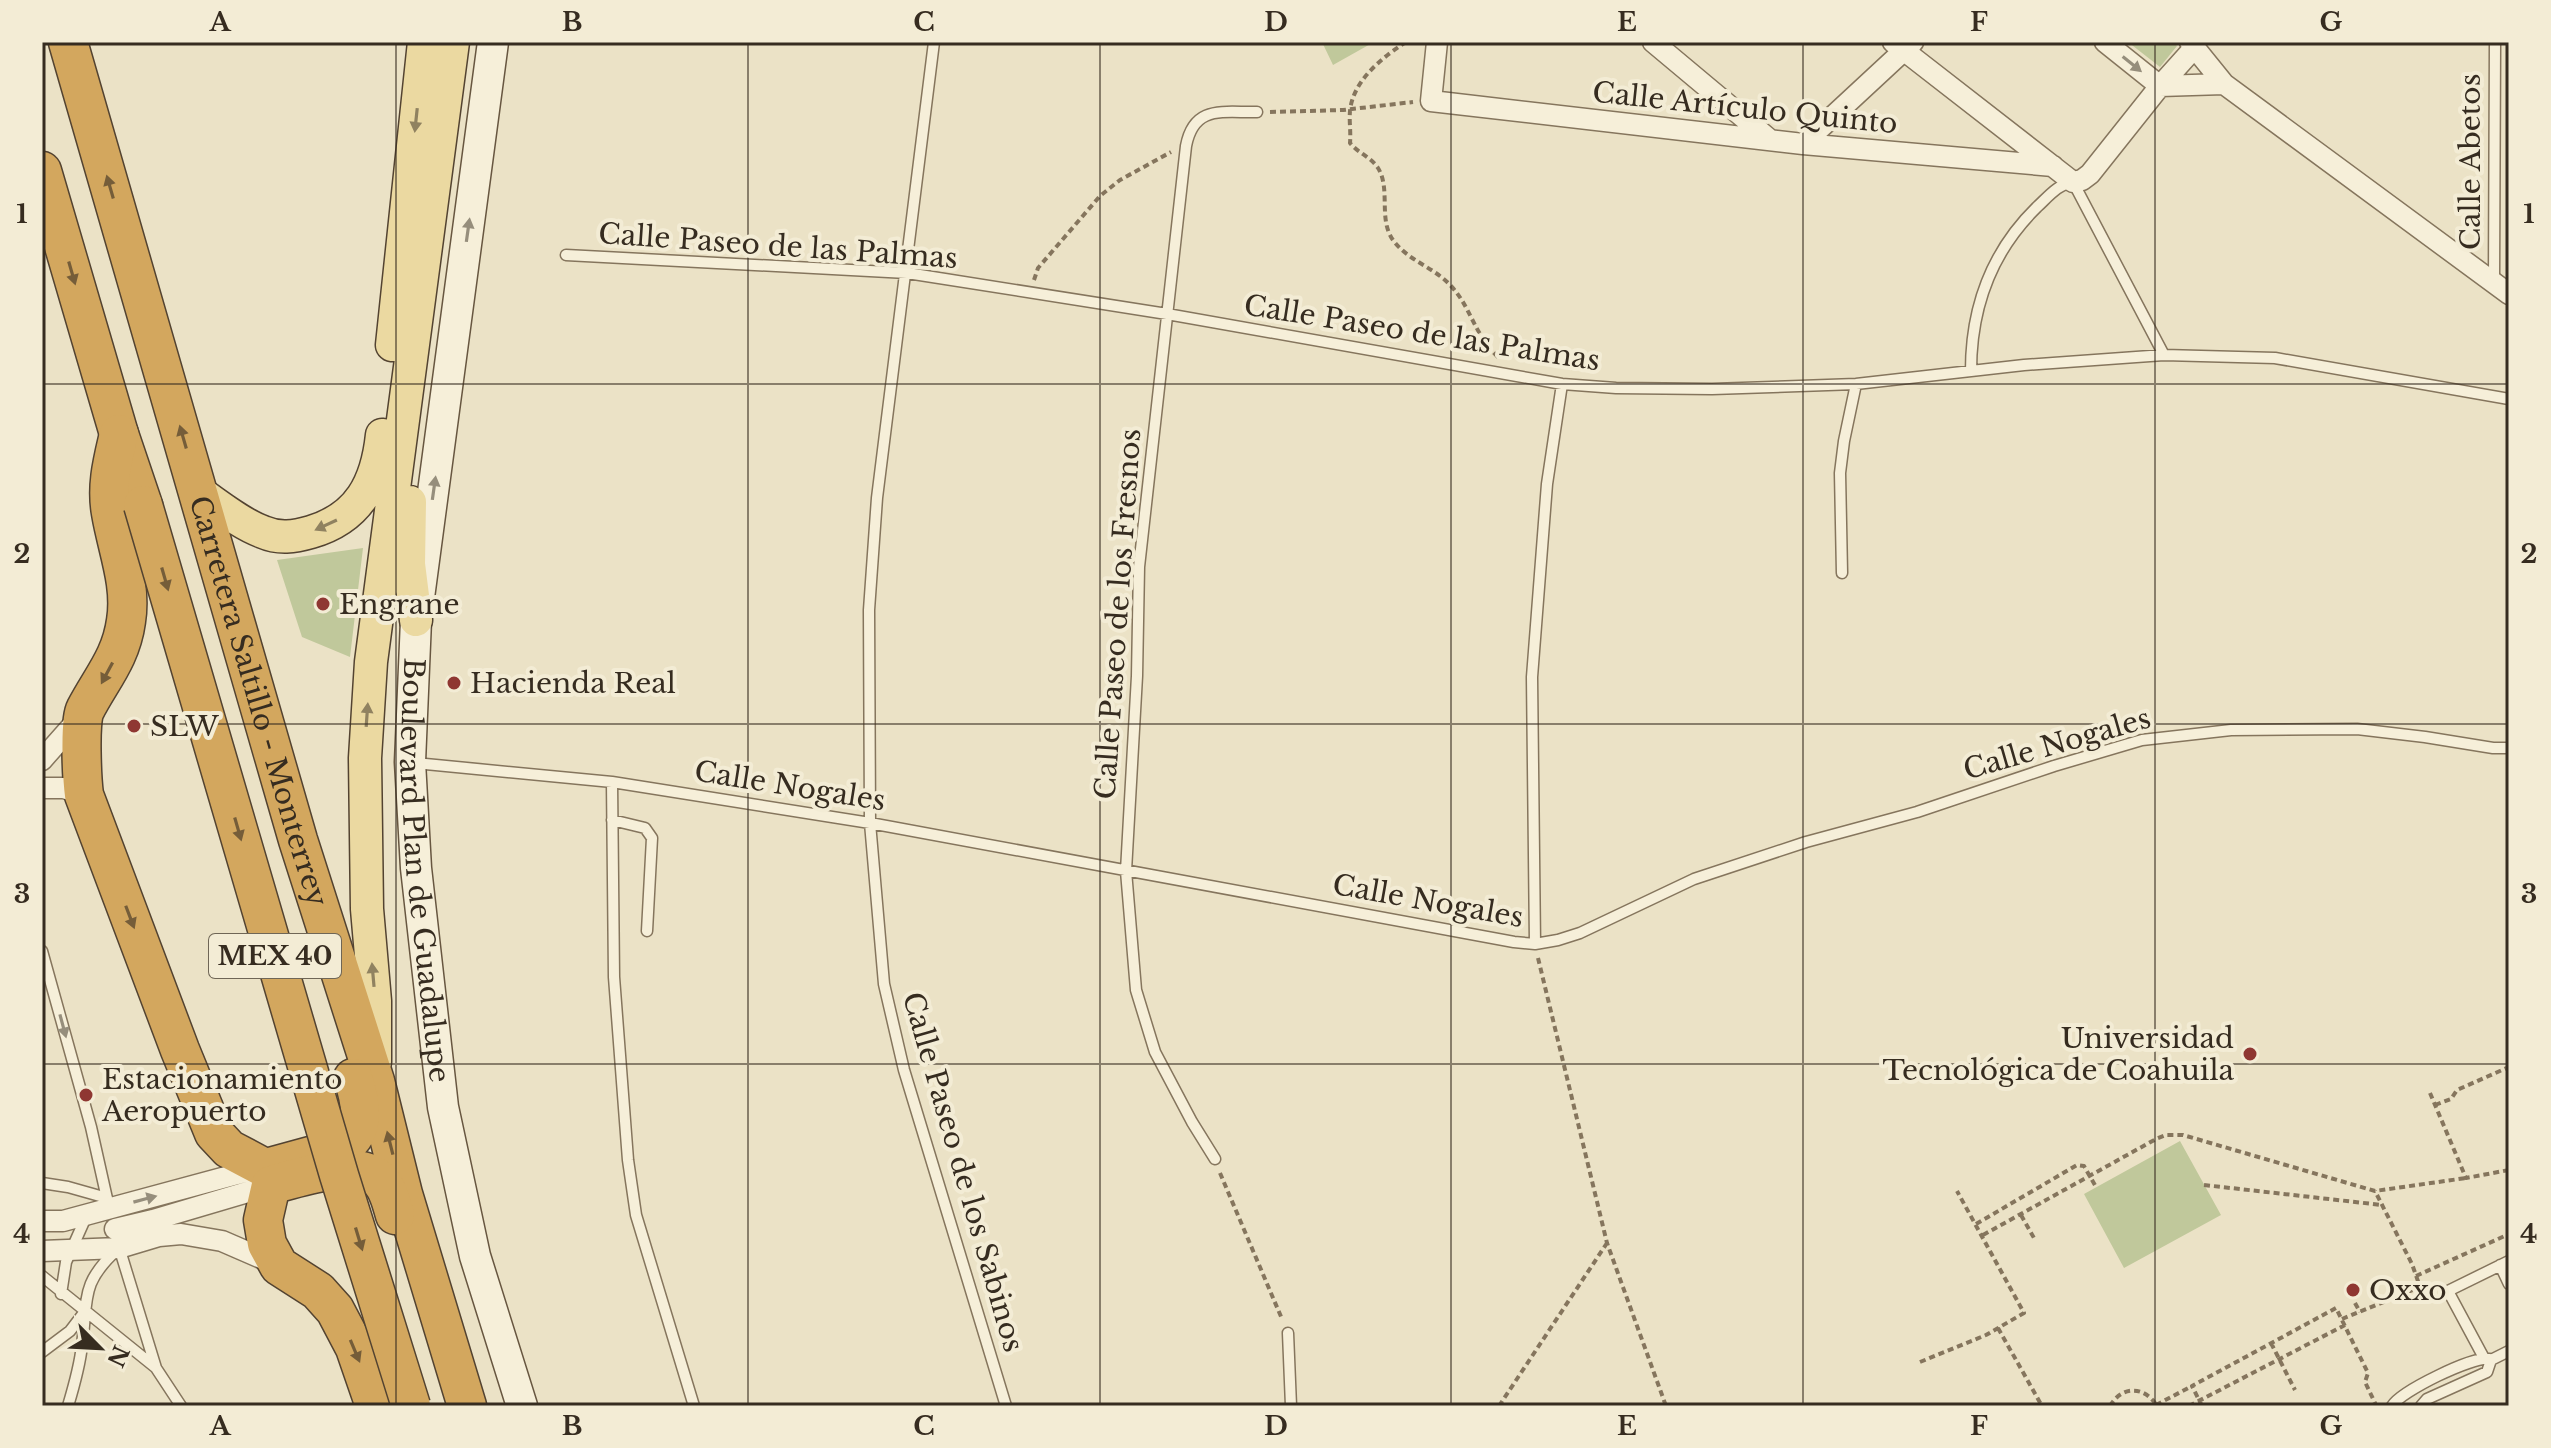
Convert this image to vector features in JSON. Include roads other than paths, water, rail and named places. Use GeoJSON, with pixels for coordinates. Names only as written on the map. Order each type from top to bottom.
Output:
{"type":"FeatureCollection","features":[{"type":"Feature","properties":{"kind":"highway","name":"Carretera Saltillo - Monterrey"},"geometry":{"type":"LineString","coordinates":[[68,42],[298,840],[375,1081],[403,1194],[467,1406]]}},
{"type":"Feature","properties":{"kind":"highway","name":"Carretera Saltillo - Monterrey"},"geometry":{"type":"LineString","coordinates":[[42,171],[411,1406]]}},
{"type":"Feature","properties":{"kind":"highway"},"geometry":{"type":"LineString","coordinates":[[119,434],[109,476],[110,510],[129,589],[126,621],[121,647],[83,713],[81,769],[84,795],[214,1133],[229,1149],[267,1176],[353,1169],[369,1173],[384,1185],[452,1406]]}},
{"type":"Feature","properties":{"kind":"highway"},"geometry":{"type":"LineString","coordinates":[[298,840],[295,874],[301,912],[361,1112],[352,1141],[343,1147],[270,1167],[264,1232],[279,1266],[318,1291],[335,1310],[355,1348],[375,1406]]}},
{"type":"Feature","properties":{"kind":"main road"},"geometry":{"type":"LineString","coordinates":[[200,493],[260,532],[294,537],[327,527],[353,509],[367,491],[381,448],[424,42]]}},
{"type":"Feature","properties":{"kind":"main road"},"geometry":{"type":"LineString","coordinates":[[416,620],[409,564],[412,479],[458,132],[454,42]]}},
{"type":"Feature","properties":{"kind":"main road","name":"Boulevard Plan de Guadalupe"},"geometry":{"type":"LineString","coordinates":[[375,1081],[375,1001],[367,909],[365,758],[371,662],[454,42]]}},
{"type":"Feature","properties":{"kind":"street","name":"Boulevard Plan de Guadalupe"},"geometry":{"type":"LineString","coordinates":[[493,42],[416,620],[410,762],[416,868],[443,1107],[475,1256],[522,1406]]}},
{"type":"Feature","properties":{"kind":"street","name":"Calle Artículo Quinto"},"geometry":{"type":"LineString","coordinates":[[1437,42],[1431,101],[1693,133],[2053,166]]}},
{"type":"Feature","properties":{"kind":"street"},"geometry":{"type":"LineString","coordinates":[[1653,42],[1769,139]]}},
{"type":"Feature","properties":{"kind":"street"},"geometry":{"type":"LineString","coordinates":[[2105,42],[2160,86],[2224,84]]}},
{"type":"Feature","properties":{"kind":"street"},"geometry":{"type":"LineString","coordinates":[[1803,144],[1903,45],[2073,182],[2082,180],[2090,174],[2193,44],[2224,84],[2501,288]]}},
{"type":"Feature","properties":{"kind":"street"},"geometry":{"type":"LineString","coordinates":[[42,760],[83,713]]}},
{"type":"Feature","properties":{"kind":"street"},"geometry":{"type":"LineString","coordinates":[[42,788],[64,788],[84,795]]}},
{"type":"Feature","properties":{"kind":"street"},"geometry":{"type":"LineString","coordinates":[[42,1221],[63,1221],[108,1203],[267,1176]]}},
{"type":"Feature","properties":{"kind":"street"},"geometry":{"type":"LineString","coordinates":[[117,1238],[153,1220],[267,1176]]}},
{"type":"Feature","properties":{"kind":"street"},"geometry":{"type":"LineString","coordinates":[[42,1251],[71,1249],[117,1238],[181,1234],[222,1241],[279,1266]]}},
{"type":"Feature","properties":{"kind":"lane","name":"Calle Paseo de los Sabinos"},"geometry":{"type":"LineString","coordinates":[[934,42],[877,498],[871,582],[870,823],[884,984],[904,1070],[1006,1406]]}},
{"type":"Feature","properties":{"kind":"lane","name":"Calle Abetos"},"geometry":{"type":"LineString","coordinates":[[2495,42],[2501,288]]}},
{"type":"Feature","properties":{"kind":"lane","name":"Calle Paseo de los Fresnos"},"geometry":{"type":"LineString","coordinates":[[1215,1159],[1155,1052],[1136,990],[1126,871],[1137,676],[1139,567],[1186,142],[1196,121],[1207,113],[1257,112]]}},
{"type":"Feature","properties":{"kind":"lane"},"geometry":{"type":"LineString","coordinates":[[1971,371],[1974,320],[1989,272],[2033,211],[2065,183],[2073,182],[2164,355]]}},
{"type":"Feature","properties":{"kind":"lane","name":"Calle Paseo de las Palmas"},"geometry":{"type":"LineString","coordinates":[[566,255],[907,273],[1167,314],[1562,384],[1712,389],[1856,384],[2164,355],[2275,358],[2509,399]]}},
{"type":"Feature","properties":{"kind":"lane"},"geometry":{"type":"LineString","coordinates":[[1535,944],[1532,677],[1547,484],[1562,384]]}},
{"type":"Feature","properties":{"kind":"lane"},"geometry":{"type":"LineString","coordinates":[[1842,573],[1840,473],[1856,384]]}},
{"type":"Feature","properties":{"kind":"lane","name":"Calle Nogales"},"geometry":{"type":"LineString","coordinates":[[410,762],[612,782],[870,823],[1535,944],[1580,933],[1694,879],[2142,740],[2231,730],[2357,729],[2509,748]]}},
{"type":"Feature","properties":{"kind":"lane"},"geometry":{"type":"LineString","coordinates":[[612,782],[614,977],[628,1160],[636,1215],[694,1406]]}},
{"type":"Feature","properties":{"kind":"lane"},"geometry":{"type":"LineString","coordinates":[[612,820],[645,828],[652,838],[647,931]]}},
{"type":"Feature","properties":{"kind":"lane"},"geometry":{"type":"LineString","coordinates":[[42,951],[91,1127],[117,1238],[156,1368],[181,1406]]}},
{"type":"Feature","properties":{"kind":"lane"},"geometry":{"type":"LineString","coordinates":[[45,1183],[108,1203]]}},
{"type":"Feature","properties":{"kind":"lane"},"geometry":{"type":"LineString","coordinates":[[61,1294],[66,1262],[89,1213]]}},
{"type":"Feature","properties":{"kind":"lane"},"geometry":{"type":"LineString","coordinates":[[68,1406],[82,1346],[87,1289],[117,1238]]}},
{"type":"Feature","properties":{"kind":"lane"},"geometry":{"type":"LineString","coordinates":[[2421,1406],[2427,1399],[2487,1372],[2488,1359],[2448,1291],[2504,1263],[2509,1284]]}},
{"type":"Feature","properties":{"kind":"lane"},"geometry":{"type":"LineString","coordinates":[[42,1276],[156,1368]]}},
{"type":"Feature","properties":{"kind":"lane"},"geometry":{"type":"LineString","coordinates":[[42,1352],[70,1331],[84,1312]]}},
{"type":"Feature","properties":{"kind":"lane"},"geometry":{"type":"LineString","coordinates":[[1288,1333],[1291,1406]]}},
{"type":"Feature","properties":{"kind":"lane"},"geometry":{"type":"LineString","coordinates":[[2392,1406],[2404,1395],[2474,1360],[2488,1359],[2509,1351]]}},
{"type":"Feature","properties":{"kind":"place","name":"Engrane"},"geometry":{"type":"Point","coordinates":[323,604]}},
{"type":"Feature","properties":{"kind":"place","name":"Hacienda Real"},"geometry":{"type":"Point","coordinates":[454,683]}},
{"type":"Feature","properties":{"kind":"place","name":"SLW"},"geometry":{"type":"Point","coordinates":[134,726]}},
{"type":"Feature","properties":{"kind":"place","name":"Universidad Tecnológica de Coahuila"},"geometry":{"type":"Point","coordinates":[2250,1054]}},
{"type":"Feature","properties":{"kind":"place","name":"Estacionamiento Aeropuerto"},"geometry":{"type":"Point","coordinates":[86,1095]}},
{"type":"Feature","properties":{"kind":"place","name":"Oxxo"},"geometry":{"type":"Point","coordinates":[2353,1290]}}]}
